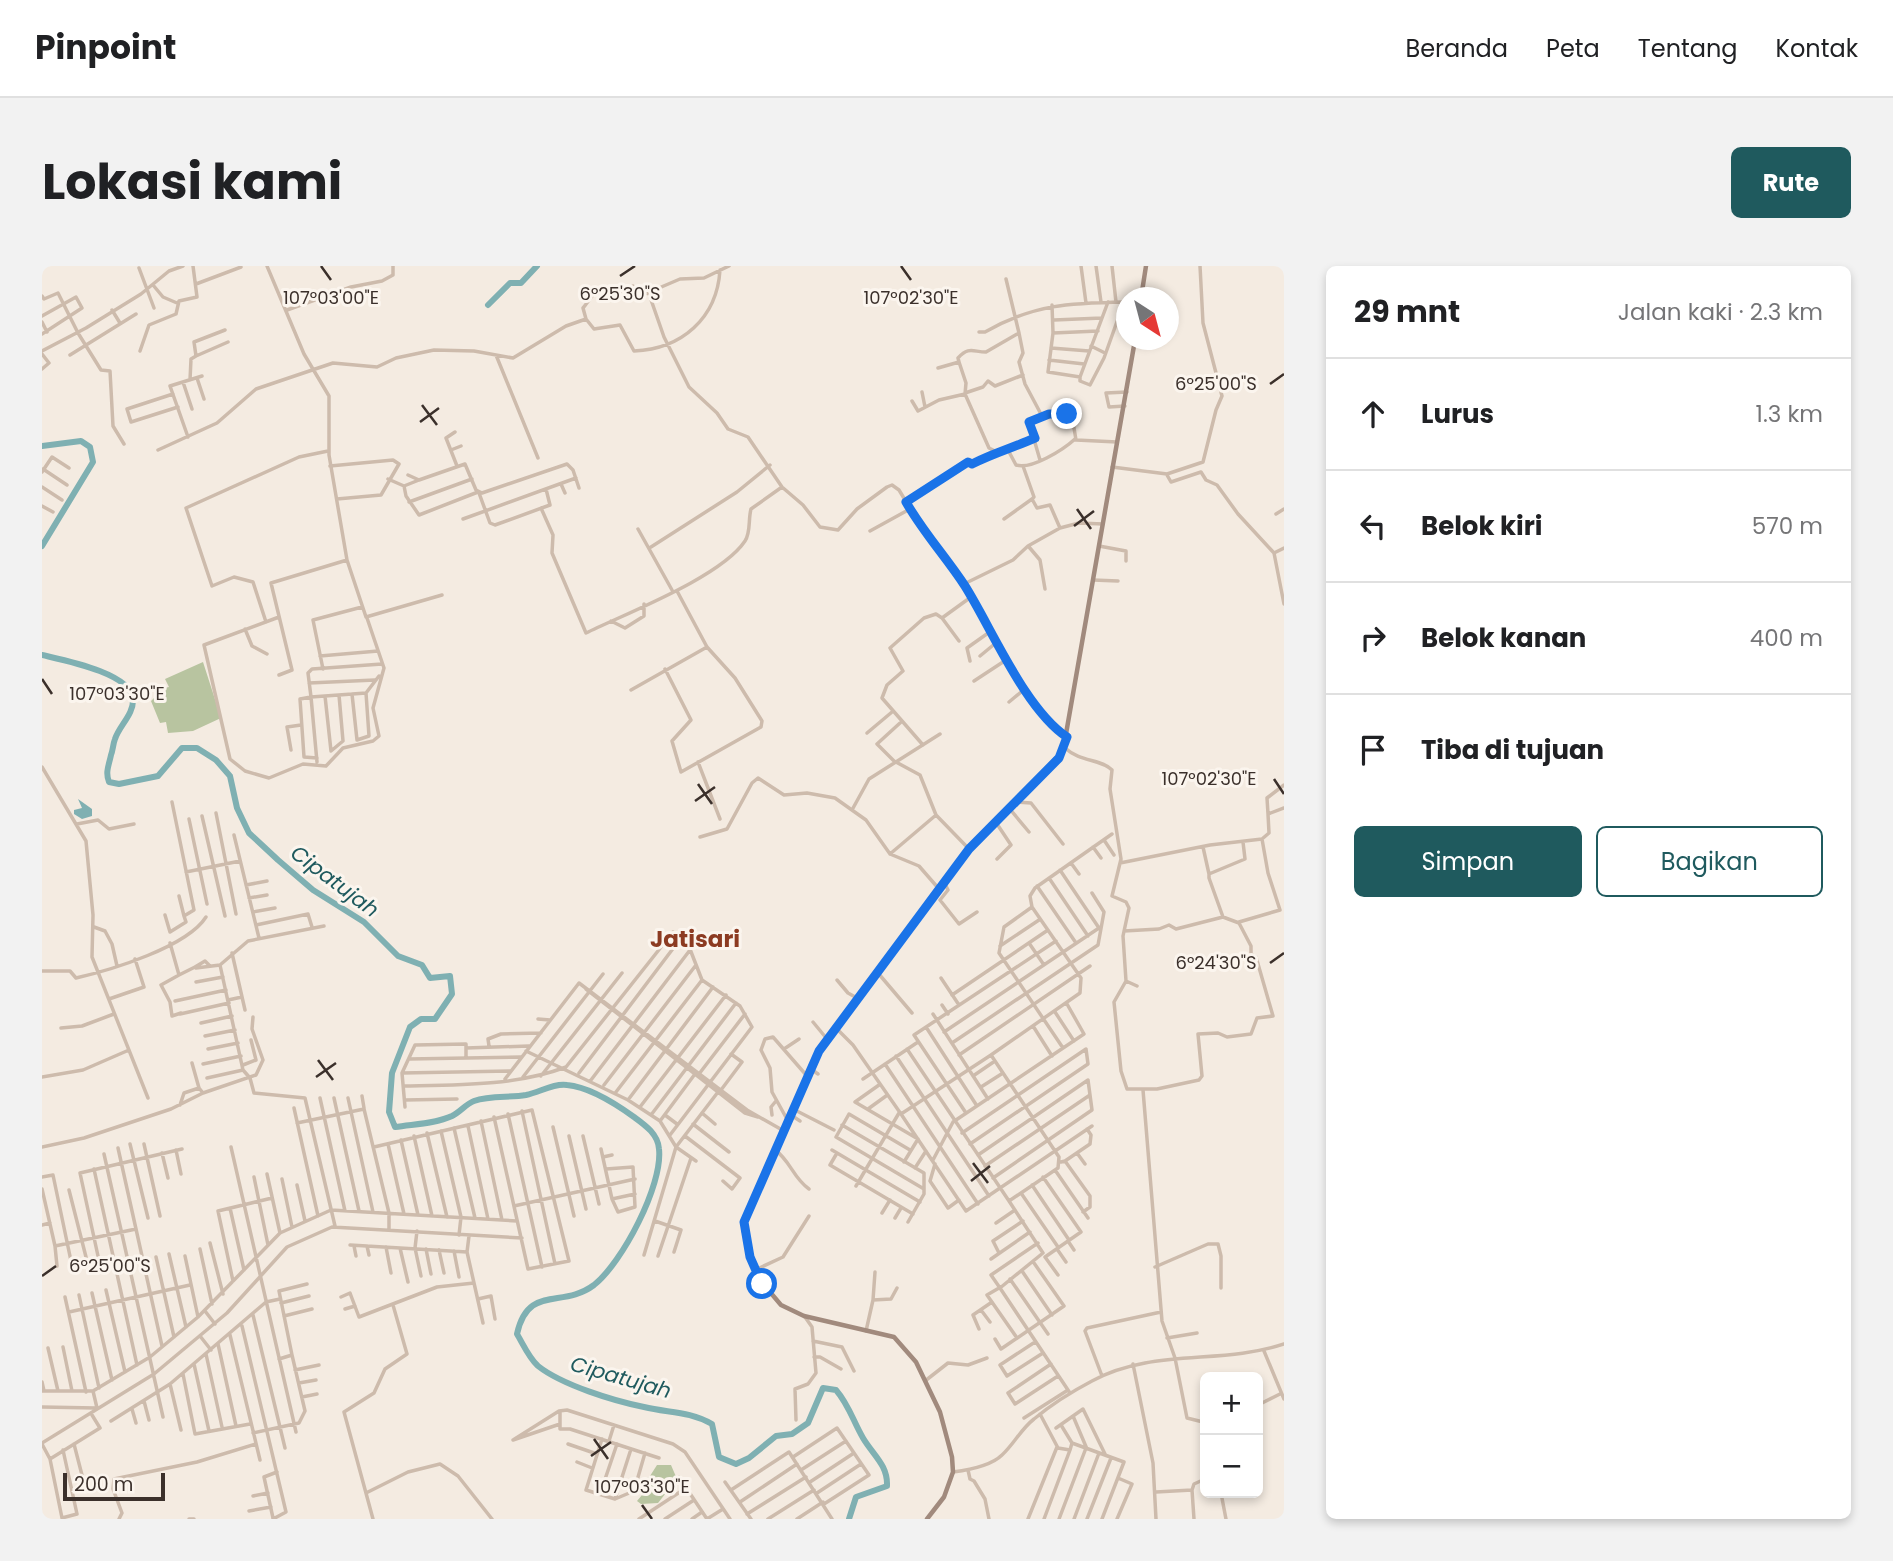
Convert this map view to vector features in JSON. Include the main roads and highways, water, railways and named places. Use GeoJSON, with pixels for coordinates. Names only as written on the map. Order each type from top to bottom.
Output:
{"type":"FeatureCollection","features":[{"type":"Feature","properties":{"kind":"water"},"geometry":{"type":"Polygon","coordinates":[[[78,799],[92,809],[92,816],[82,819],[74,814],[74,810],[82,808],[78,799]]]}},
{"type":"Feature","properties":{"kind":"waterway"},"geometry":{"type":"LineString","coordinates":[[488,305],[510,283],[521,283],[537,266]]}},
{"type":"Feature","properties":{"kind":"waterway","name":"Cipatujah"},"geometry":{"type":"LineString","coordinates":[[42,446],[81,441],[90,447],[93,462],[42,546]]}},
{"type":"Feature","properties":{"kind":"waterway","name":"Cipatujah"},"geometry":{"type":"LineString","coordinates":[[42,655],[95,669],[121,682],[129,690],[133,704],[114,741],[107,775],[109,782],[119,784],[158,776],[182,748],[197,748],[216,760],[230,776],[237,808],[249,833],[278,860],[313,890],[364,922],[398,956],[422,965],[430,978],[450,976],[452,994],[435,1019],[421,1019],[410,1027],[392,1073],[389,1112],[395,1127],[445,1119],[480,1099],[526,1095],[562,1085],[576,1086],[602,1097],[638,1120],[654,1134],[659,1149],[659,1164],[654,1182],[648,1202],[617,1260],[594,1285],[570,1296],[538,1303],[529,1309],[522,1319],[517,1334],[535,1363],[560,1380],[589,1391],[653,1409],[687,1414],[712,1424],[719,1457],[736,1464],[749,1458],[776,1436],[792,1434],[808,1423],[823,1388],[836,1390],[882,1466],[887,1479],[887,1486],[856,1497],[849,1519]]}},
{"type":"Feature","properties":{"kind":"district","name":"Jatisari"},"geometry":{"type":"Point","coordinates":[695,939]}}]}
